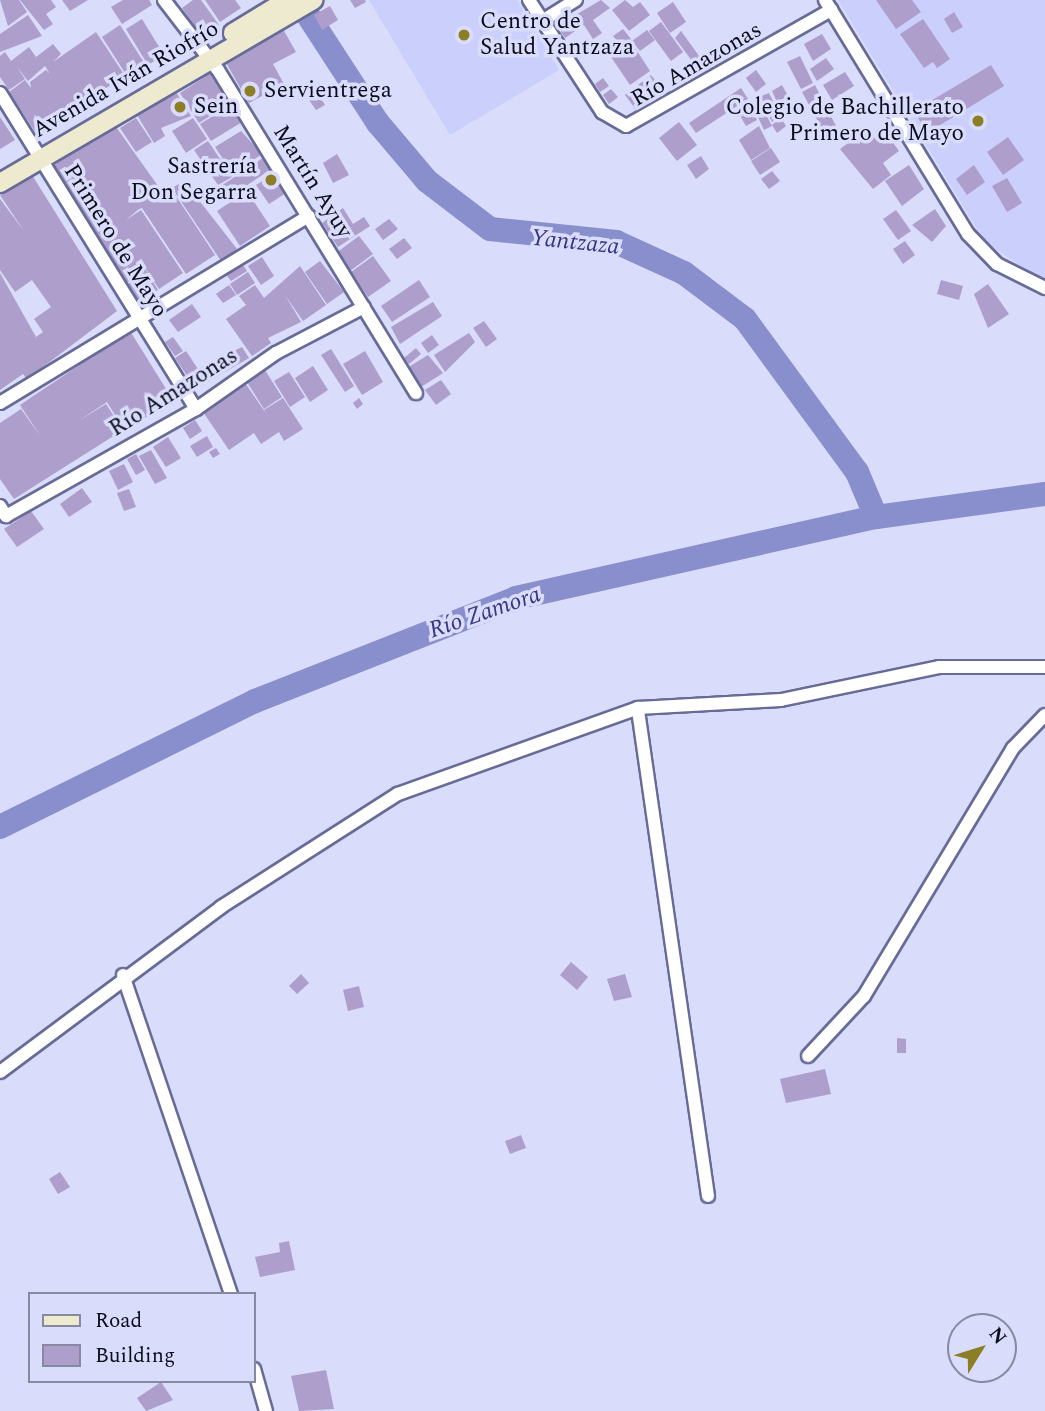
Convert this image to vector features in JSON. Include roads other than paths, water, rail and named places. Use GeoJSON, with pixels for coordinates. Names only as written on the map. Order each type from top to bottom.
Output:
{"type":"FeatureCollection","features":[{"type":"Feature","properties":{"kind":"main road","name":"Avenida Iván Riofrío"},"geometry":{"type":"LineString","coordinates":[[258,25],[287,0]]}},
{"type":"Feature","properties":{"kind":"main road","name":"Avenida Iván Riofrío"},"geometry":{"type":"LineString","coordinates":[[0,171],[36,154],[258,25],[313,0]]}},
{"type":"Feature","properties":{"kind":"main road","name":"Avenida Iván Riofrío"},"geometry":{"type":"LineString","coordinates":[[0,183],[36,154]]}},
{"type":"Feature","properties":{"kind":"street","name":"Martín Ayuy"},"geometry":{"type":"LineString","coordinates":[[164,0],[207,55],[416,393]]}},
{"type":"Feature","properties":{"kind":"street"},"geometry":{"type":"LineString","coordinates":[[529,0],[542,21],[576,0]]}},
{"type":"Feature","properties":{"kind":"street"},"geometry":{"type":"LineString","coordinates":[[828,5],[968,234],[997,264],[1045,288]]}},
{"type":"Feature","properties":{"kind":"street","name":"Río Amazonas"},"geometry":{"type":"LineString","coordinates":[[542,21],[602,112],[617,124],[636,125],[828,5]]}},
{"type":"Feature","properties":{"kind":"street","name":"Primero de Mayo"},"geometry":{"type":"LineString","coordinates":[[0,93],[196,410]]}},
{"type":"Feature","properties":{"kind":"street"},"geometry":{"type":"LineString","coordinates":[[0,403],[309,216]]}},
{"type":"Feature","properties":{"kind":"street","name":"Río Amazonas"},"geometry":{"type":"LineString","coordinates":[[3,511],[196,410],[276,353],[364,307]]}},
{"type":"Feature","properties":{"kind":"street"},"geometry":{"type":"LineString","coordinates":[[0,1072],[123,975],[398,794],[638,708],[781,700],[939,667],[1045,667]]}},
{"type":"Feature","properties":{"kind":"street"},"geometry":{"type":"LineString","coordinates":[[638,708],[708,1196]]}},
{"type":"Feature","properties":{"kind":"street"},"geometry":{"type":"LineString","coordinates":[[808,1056],[864,996],[1013,748],[1045,715]]}},
{"type":"Feature","properties":{"kind":"street"},"geometry":{"type":"LineString","coordinates":[[123,975],[230,1292]]}},
{"type":"Feature","properties":{"kind":"street"},"geometry":{"type":"LineString","coordinates":[[256,1375],[267,1411]]}},
{"type":"Feature","properties":{"kind":"waterway","name":"Yantzaza"},"geometry":{"type":"LineString","coordinates":[[298,0],[378,123],[427,181],[490,229],[616,242],[684,273],[745,319],[857,472],[876,517]]}},
{"type":"Feature","properties":{"kind":"waterway","name":"Río Zamora"},"geometry":{"type":"LineString","coordinates":[[0,827],[255,701],[516,598],[876,517],[1045,494]]}},
{"type":"Feature","properties":{"kind":"place","name":"Centro de Salud Yantzaza"},"geometry":{"type":"Point","coordinates":[464,35]}},
{"type":"Feature","properties":{"kind":"place","name":"Servientrega"},"geometry":{"type":"Point","coordinates":[250,91]}},
{"type":"Feature","properties":{"kind":"place","name":"Sein"},"geometry":{"type":"Point","coordinates":[180,107]}},
{"type":"Feature","properties":{"kind":"place","name":"Colegio de Bachillerato Primero de Mayo"},"geometry":{"type":"Point","coordinates":[978,121]}},
{"type":"Feature","properties":{"kind":"place","name":"Sastrería Don Segarra"},"geometry":{"type":"Point","coordinates":[271,180]}}]}
